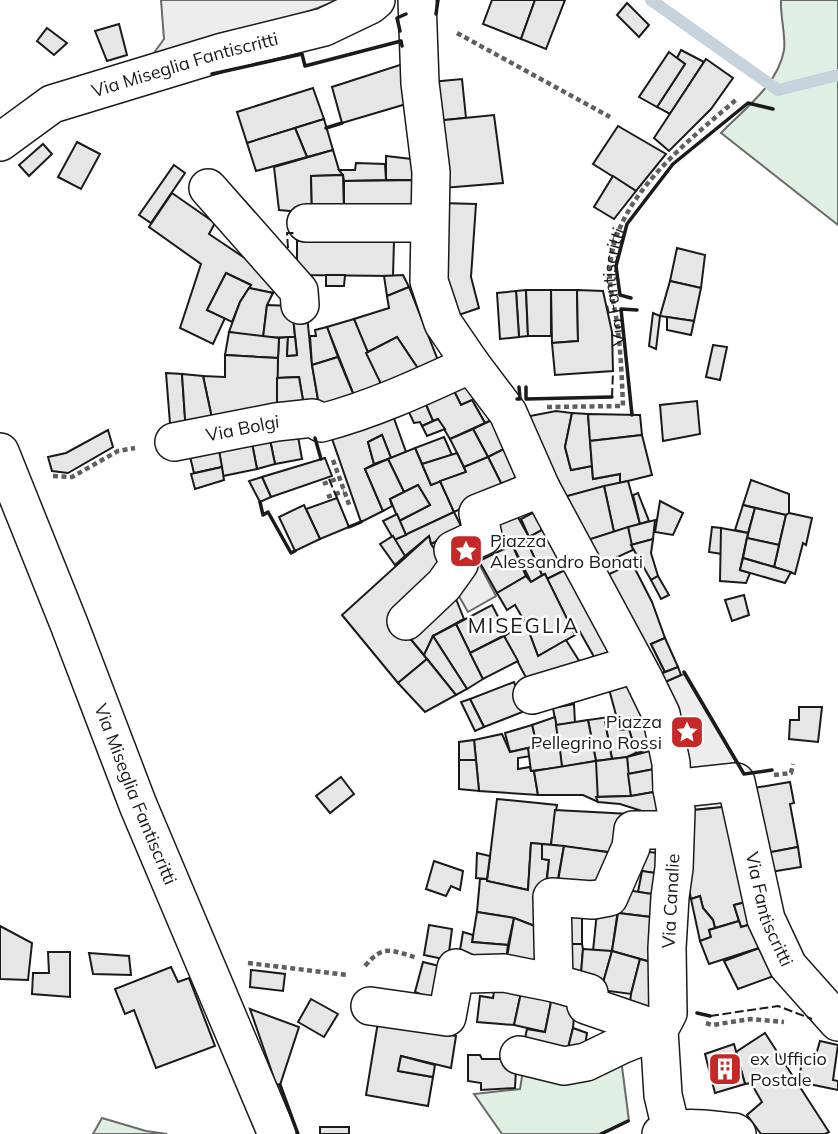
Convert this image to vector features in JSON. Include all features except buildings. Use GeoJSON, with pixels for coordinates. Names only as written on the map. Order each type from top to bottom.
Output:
{"type":"FeatureCollection","features":[{"type":"Feature","properties":{"kind":"street","name":"Via Miseglia Fantiscritti"},"geometry":{"type":"LineString","coordinates":[[0,142],[52,104],[223,52],[324,27],[376,0]]}},
{"type":"Feature","properties":{"kind":"street"},"geometry":{"type":"LineString","coordinates":[[417,0],[420,83],[431,172],[429,281],[443,323],[508,413],[541,488],[661,714],[671,763],[672,789]]}},
{"type":"Feature","properties":{"kind":"street"},"geometry":{"type":"LineString","coordinates":[[208,188],[299,291],[300,305]]}},
{"type":"Feature","properties":{"kind":"street"},"geometry":{"type":"LineString","coordinates":[[306,223],[429,223]]}},
{"type":"Feature","properties":{"kind":"street","name":"Via Bolgi"},"geometry":{"type":"LineString","coordinates":[[174,442],[286,420],[313,418],[321,423],[388,402],[471,364]]}},
{"type":"Feature","properties":{"kind":"street","name":"Via Miseglia Fantiscritti"},"geometry":{"type":"LineString","coordinates":[[6,467],[138,805],[277,1134]]}},
{"type":"Feature","properties":{"kind":"street"},"geometry":{"type":"LineString","coordinates":[[406,621],[444,585],[458,564],[453,550],[482,536],[478,513],[541,488]]}},
{"type":"Feature","properties":{"kind":"street"},"geometry":{"type":"LineString","coordinates":[[532,695],[640,671]]}},
{"type":"Feature","properties":{"kind":"street","name":"Via Fantiscritti"},"geometry":{"type":"LineString","coordinates":[[672,789],[736,782],[766,919],[788,966],[836,1021]]}},
{"type":"Feature","properties":{"kind":"street","name":"Via Canalie"},"geometry":{"type":"LineString","coordinates":[[672,789],[676,810],[667,948],[670,1019],[663,1095],[674,1130]]}},
{"type":"Feature","properties":{"kind":"street"},"geometry":{"type":"LineString","coordinates":[[554,983],[552,897],[593,900],[609,897],[631,847],[633,830],[674,830]]}},
{"type":"Feature","properties":{"kind":"street"},"geometry":{"type":"LineString","coordinates":[[363,991],[447,1017],[456,968],[470,974],[504,973],[554,983],[589,993],[586,1005],[670,1019]]}},
{"type":"Feature","properties":{"kind":"street"},"geometry":{"type":"LineString","coordinates":[[519,1055],[564,1066],[586,1062],[670,1019]]}},
{"type":"Feature","properties":{"kind":"street"},"geometry":{"type":"LineString","coordinates":[[674,1130],[736,1133]]}},
{"type":"Feature","properties":{"kind":"path"},"geometry":{"type":"LineString","coordinates":[[445,27],[610,117]]}},
{"type":"Feature","properties":{"kind":"path","name":"Via Fantiscritti"},"geometry":{"type":"LineString","coordinates":[[508,413],[523,407],[624,406],[618,331],[610,288],[610,266],[620,222],[669,158],[737,99]]}},
{"type":"Feature","properties":{"kind":"path"},"geometry":{"type":"LineString","coordinates":[[321,423],[350,507]]}},
{"type":"Feature","properties":{"kind":"path"},"geometry":{"type":"LineString","coordinates":[[6,467],[28,476],[72,477],[118,451],[174,442]]}},
{"type":"Feature","properties":{"kind":"path"},"geometry":{"type":"LineString","coordinates":[[323,484],[340,478]]}},
{"type":"Feature","properties":{"kind":"path"},"geometry":{"type":"LineString","coordinates":[[327,497],[344,491]]}},
{"type":"Feature","properties":{"kind":"path"},"geometry":{"type":"LineString","coordinates":[[362,969],[376,953],[385,949],[456,968]]}},
{"type":"Feature","properties":{"kind":"path"},"geometry":{"type":"LineString","coordinates":[[201,957],[363,991]]}},
{"type":"Feature","properties":{"kind":"path"},"geometry":{"type":"LineString","coordinates":[[670,1019],[712,1025],[751,1019],[833,1030],[836,1021]]}},
{"type":"Feature","properties":{"kind":"green space"},"geometry":{"type":"Polygon","coordinates":[[[781,0],[838,0],[838,225],[721,133],[759,96],[781,63],[784,44],[781,0]]]}},
{"type":"Feature","properties":{"kind":"green space"},"geometry":{"type":"Polygon","coordinates":[[[620,1051],[629,1121],[600,1134],[502,1134],[474,1094],[520,1089],[524,1064],[620,1051]]]}},
{"type":"Feature","properties":{"kind":"green space"},"geometry":{"type":"Polygon","coordinates":[[[102,1118],[146,1131],[167,1134],[93,1134],[102,1118]]]}},
{"type":"Feature","properties":{"kind":"shaded area"},"geometry":{"type":"Polygon","coordinates":[[[161,0],[338,0],[297,16],[151,57],[164,39],[161,0]]]}},
{"type":"Feature","properties":{"kind":"shaded area"},"geometry":{"type":"Polygon","coordinates":[[[491,523],[500,544],[476,558],[496,596],[468,612],[456,591],[491,523]]]}},
{"type":"Feature","properties":{"kind":"shaded area","name":"Piazza Pellegrino Rossi"},"geometry":{"type":"Polygon","coordinates":[[[684,674],[743,774],[733,806],[683,811],[656,686],[684,674]]]}},
{"type":"Feature","properties":{"kind":"waterway"},"geometry":{"type":"LineString","coordinates":[[651,0],[778,90],[838,75]]}},
{"type":"Feature","properties":{"kind":"fence"},"geometry":{"type":"LineString","coordinates":[[288,248],[287,233],[297,233]]}},
{"type":"Feature","properties":{"kind":"fence"},"geometry":{"type":"LineString","coordinates":[[612,397],[613,371]]}},
{"type":"Feature","properties":{"kind":"fence"},"geometry":{"type":"LineString","coordinates":[[329,479],[337,498]]}},
{"type":"Feature","properties":{"kind":"fence"},"geometry":{"type":"LineString","coordinates":[[710,1016],[778,1006],[812,1019]]}},
{"type":"Feature","properties":{"kind":"wall"},"geometry":{"type":"LineString","coordinates":[[436,14],[438,0]]}},
{"type":"Feature","properties":{"kind":"wall"},"geometry":{"type":"LineString","coordinates":[[400,31],[397,18],[406,14]]}},
{"type":"Feature","properties":{"kind":"wall"},"geometry":{"type":"LineString","coordinates":[[212,74],[302,54],[305,66],[401,41],[402,46]]}},
{"type":"Feature","properties":{"kind":"wall"},"geometry":{"type":"LineString","coordinates":[[631,298],[620,295],[616,266],[627,224],[673,164],[748,103],[773,109]]}},
{"type":"Feature","properties":{"kind":"wall"},"geometry":{"type":"LineString","coordinates":[[326,128],[342,123]]}},
{"type":"Feature","properties":{"kind":"wall"},"geometry":{"type":"LineString","coordinates":[[632,415],[621,309],[637,310]]}},
{"type":"Feature","properties":{"kind":"wall"},"geometry":{"type":"LineString","coordinates":[[517,399],[520,399],[519,387]]}},
{"type":"Feature","properties":{"kind":"wall"},"geometry":{"type":"LineString","coordinates":[[526,387],[526,399],[612,397]]}},
{"type":"Feature","properties":{"kind":"wall"},"geometry":{"type":"LineString","coordinates":[[315,438],[321,459]]}},
{"type":"Feature","properties":{"kind":"wall"},"geometry":{"type":"LineString","coordinates":[[260,502],[263,515],[268,512],[291,553],[295,551]]}},
{"type":"Feature","properties":{"kind":"wall"},"geometry":{"type":"LineString","coordinates":[[349,527],[361,522]]}},
{"type":"Feature","properties":{"kind":"wall"},"geometry":{"type":"LineString","coordinates":[[684,672],[744,774],[772,770]]}},
{"type":"Feature","properties":{"kind":"wall"},"geometry":{"type":"LineString","coordinates":[[697,1013],[710,1016]]}},
{"type":"Feature","properties":{"kind":"wall"},"geometry":{"type":"LineString","coordinates":[[280,1085],[298,1134]]}},
{"type":"Feature","properties":{"kind":"wall"},"geometry":{"type":"LineString","coordinates":[[601,1134],[628,1121]]}},
{"type":"Feature","properties":{"kind":"place","name":"Piazza Alessandro Bonati"},"geometry":{"type":"Point","coordinates":[466,551]}},
{"type":"Feature","properties":{"kind":"place","name":"Piazza Pellegrino Rossi"},"geometry":{"type":"Point","coordinates":[687,732]}},
{"type":"Feature","properties":{"kind":"place","name":"ex Ufficio Postale"},"geometry":{"type":"Point","coordinates":[725,1069]}},
{"type":"Feature","properties":{"kind":"district","name":"MISEGLIA"},"geometry":{"type":"Point","coordinates":[524,626]}}]}
